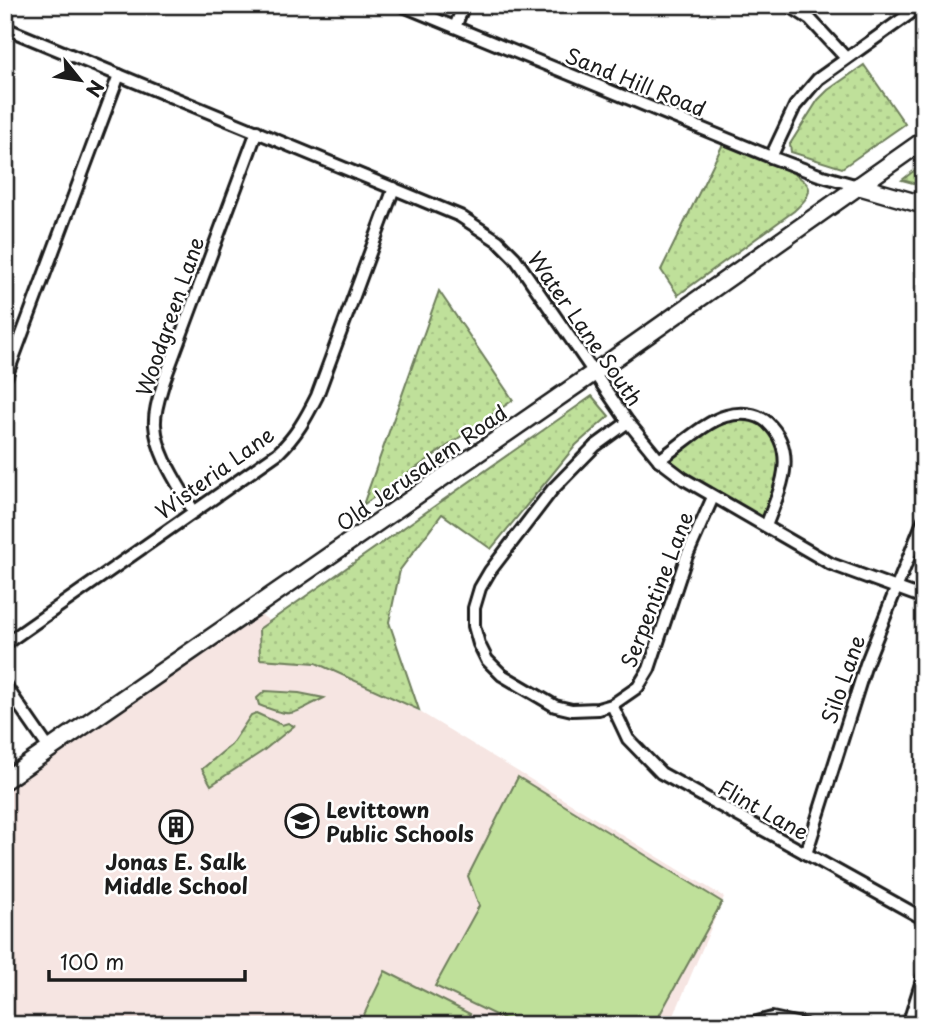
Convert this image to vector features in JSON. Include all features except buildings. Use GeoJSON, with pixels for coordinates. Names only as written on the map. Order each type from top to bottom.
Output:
{"type":"FeatureCollection","features":[{"type":"Feature","properties":{"kind":"main road","name":"Old Jerusalem Road"},"geometry":{"type":"LineString","coordinates":[[5,780],[595,372],[924,140]]}},
{"type":"Feature","properties":{"kind":"main road"},"geometry":{"type":"LineString","coordinates":[[858,186],[924,205]]}},
{"type":"Feature","properties":{"kind":"street","name":"Sand Hill Road"},"geometry":{"type":"LineString","coordinates":[[401,5],[771,157],[819,176],[858,186]]}},
{"type":"Feature","properties":{"kind":"street"},"geometry":{"type":"LineString","coordinates":[[455,27],[464,5]]}},
{"type":"Feature","properties":{"kind":"street"},"geometry":{"type":"LineString","coordinates":[[788,5],[810,19],[846,58]]}},
{"type":"Feature","properties":{"kind":"street"},"geometry":{"type":"LineString","coordinates":[[771,157],[795,106],[818,79],[922,5]]}},
{"type":"Feature","properties":{"kind":"street","name":"Water Lane South"},"geometry":{"type":"LineString","coordinates":[[5,28],[460,216],[498,241],[533,281],[628,422],[659,460],[713,497],[831,564],[924,598]]}},
{"type":"Feature","properties":{"kind":"street"},"geometry":{"type":"LineString","coordinates":[[5,380],[119,75]]}},
{"type":"Feature","properties":{"kind":"street","name":"Woodgreen Lane"},"geometry":{"type":"LineString","coordinates":[[194,512],[161,451],[155,426],[156,409],[257,131]]}},
{"type":"Feature","properties":{"kind":"street","name":"Wisteria Lane"},"geometry":{"type":"LineString","coordinates":[[5,644],[278,453],[303,424],[317,396],[394,188]]}},
{"type":"Feature","properties":{"kind":"street"},"geometry":{"type":"LineString","coordinates":[[659,460],[725,416],[755,415],[765,420],[781,436],[786,457],[783,480],[766,526]]}},
{"type":"Feature","properties":{"kind":"street","name":"Serpentine Lane"},"geometry":{"type":"LineString","coordinates":[[628,422],[595,446],[552,490],[480,587],[474,608],[474,626],[487,660],[502,675],[555,706],[572,710],[597,709],[612,705],[638,687],[649,669],[686,558],[713,497]]}},
{"type":"Feature","properties":{"kind":"street","name":"Silo Lane"},"geometry":{"type":"LineString","coordinates":[[806,854],[866,664],[924,519]]}},
{"type":"Feature","properties":{"kind":"street"},"geometry":{"type":"LineString","coordinates":[[5,685],[50,750]]}},
{"type":"Feature","properties":{"kind":"street","name":"Flint Lane"},"geometry":{"type":"LineString","coordinates":[[612,705],[628,739],[661,774],[924,919]]}},
{"type":"Feature","properties":{"kind":"street"},"geometry":{"type":"LineString","coordinates":[[908,1025],[924,974]]}},
{"type":"Feature","properties":{"kind":"street"},"geometry":{"type":"LineString","coordinates":[[746,1025],[772,1018],[805,1025]]}},
{"type":"Feature","properties":{"kind":"shaded area","name":"Levittown Public Schools"},"geometry":{"type":"Polygon","coordinates":[[[254,611],[724,897],[670,1025],[7,1025],[5,781],[254,611]]]}},
{"type":"Feature","properties":{"kind":"green space"},"geometry":{"type":"Polygon","coordinates":[[[864,65],[905,124],[842,168],[791,152],[790,144],[818,100],[864,65]]]}},
{"type":"Feature","properties":{"kind":"green space"},"geometry":{"type":"Polygon","coordinates":[[[723,144],[785,169],[806,183],[809,192],[794,211],[678,295],[661,270],[723,144]]]}},
{"type":"Feature","properties":{"kind":"green space"},"geometry":{"type":"Polygon","coordinates":[[[924,163],[924,186],[902,180],[924,163]]]}},
{"type":"Feature","properties":{"kind":"green space"},"geometry":{"type":"Polygon","coordinates":[[[439,291],[513,400],[363,505],[439,291]]]}},
{"type":"Feature","properties":{"kind":"green space"},"geometry":{"type":"Polygon","coordinates":[[[592,396],[609,416],[576,445],[491,549],[442,514],[400,570],[389,622],[419,710],[316,663],[260,659],[259,629],[592,396]]]}},
{"type":"Feature","properties":{"kind":"green space"},"geometry":{"type":"Polygon","coordinates":[[[755,417],[779,441],[784,458],[765,525],[662,461],[715,422],[755,417]]]}},
{"type":"Feature","properties":{"kind":"green space"},"geometry":{"type":"Polygon","coordinates":[[[265,691],[324,698],[298,711],[287,713],[259,705],[257,698],[265,691]]]}},
{"type":"Feature","properties":{"kind":"green space"},"geometry":{"type":"Polygon","coordinates":[[[256,713],[282,725],[288,723],[294,726],[263,751],[211,785],[202,769],[231,745],[251,715],[256,713]]]}},
{"type":"Feature","properties":{"kind":"green space"},"geometry":{"type":"Polygon","coordinates":[[[518,777],[722,902],[654,1025],[516,1025],[435,986],[479,906],[468,876],[518,777]]]}},
{"type":"Feature","properties":{"kind":"green space"},"geometry":{"type":"Polygon","coordinates":[[[385,971],[470,1014],[464,1025],[359,1025],[385,971]]]}},
{"type":"Feature","properties":{"kind":"place","name":"Levittown Public Schools"},"geometry":{"type":"Point","coordinates":[302,821]}},
{"type":"Feature","properties":{"kind":"place","name":"Jonas E. Salk Middle School"},"geometry":{"type":"Point","coordinates":[176,827]}}]}
